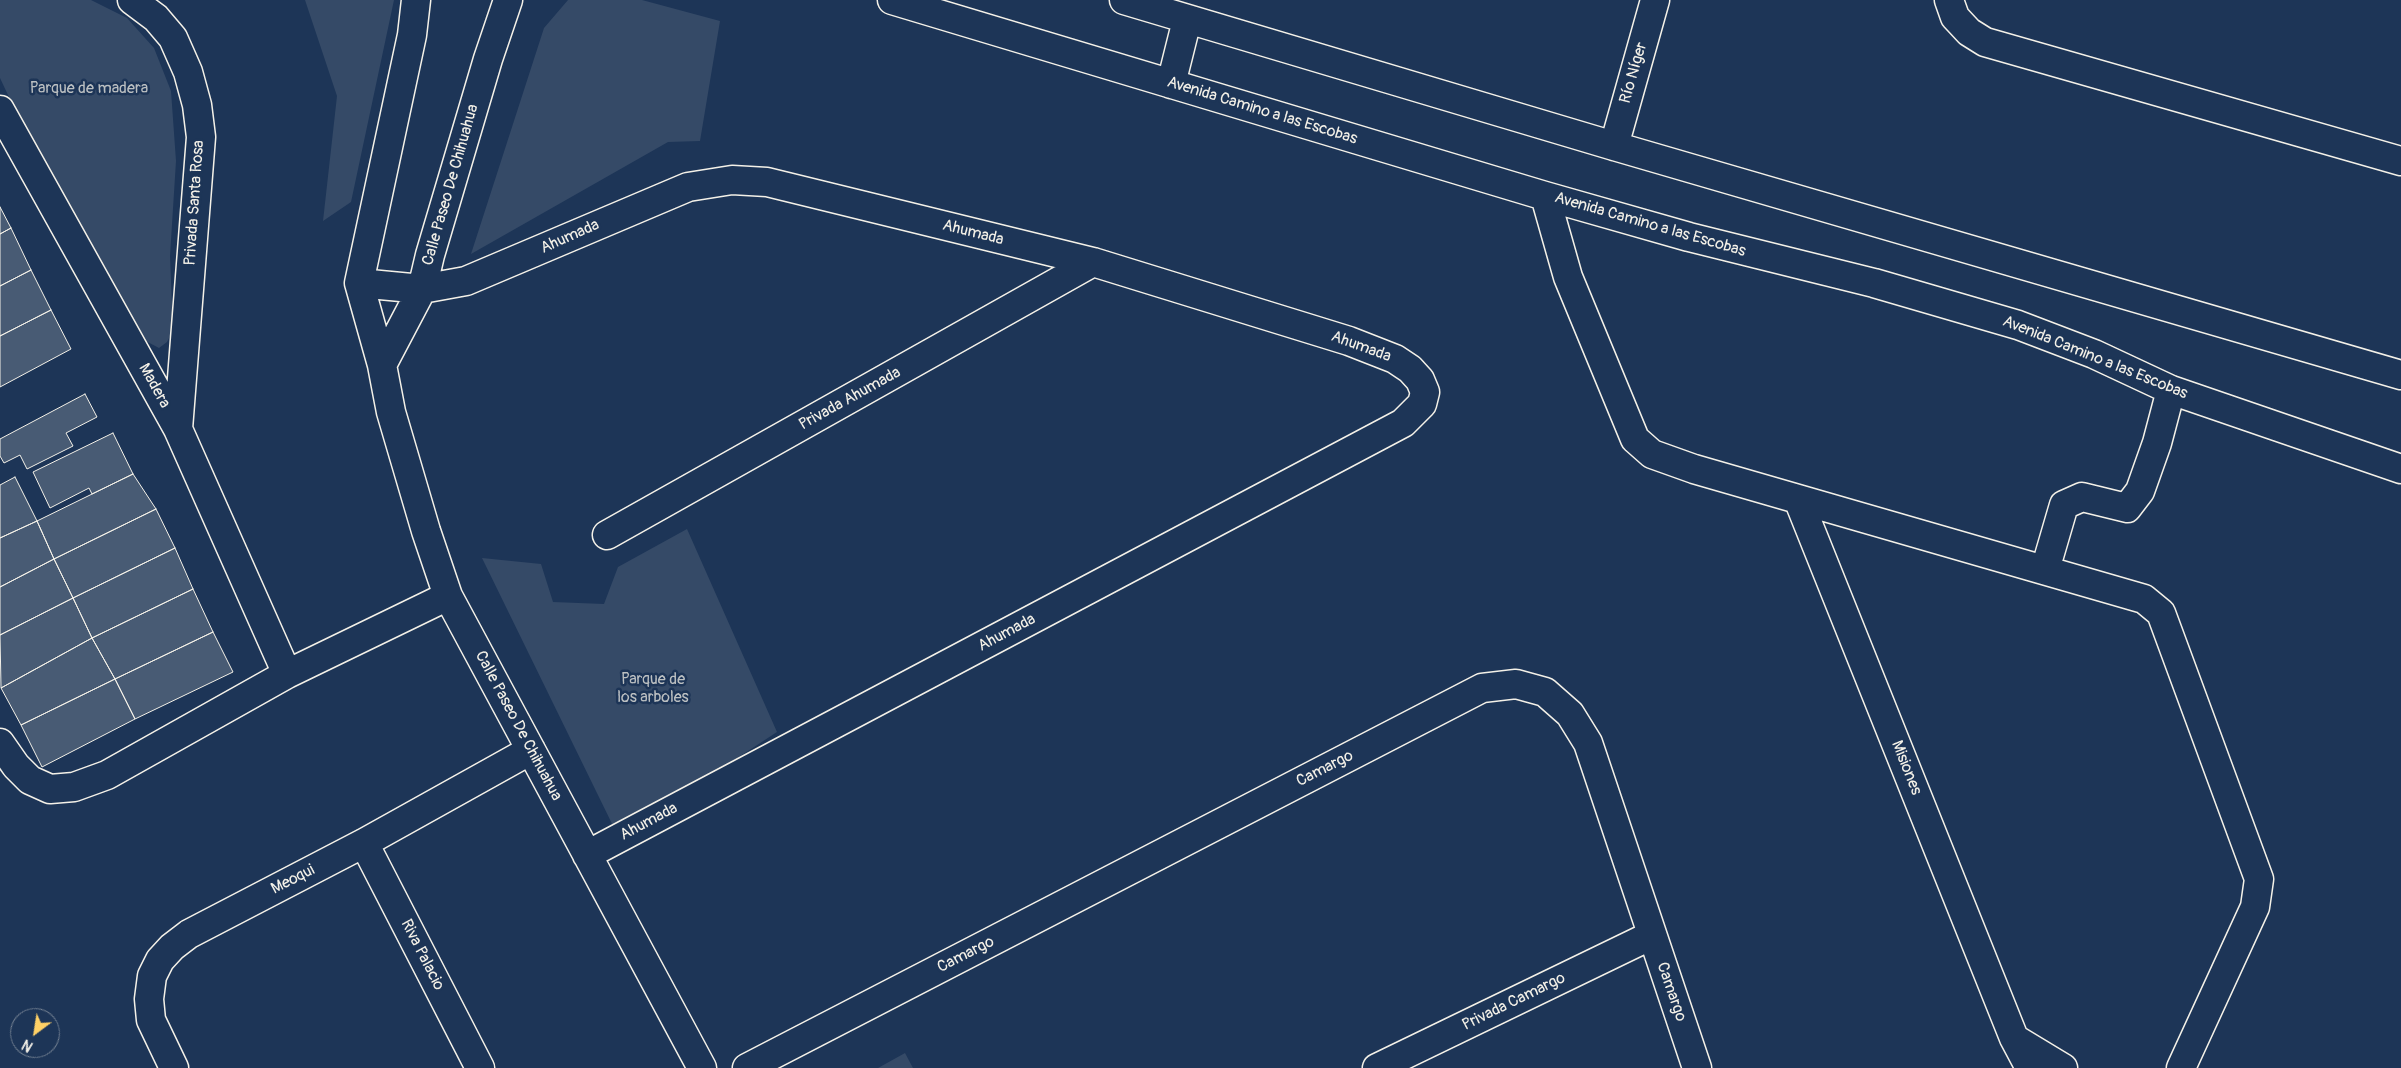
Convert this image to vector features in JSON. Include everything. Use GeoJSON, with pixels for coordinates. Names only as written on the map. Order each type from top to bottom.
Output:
{"type":"FeatureCollection","features":[{"type":"Feature","properties":{"kind":"street","name":"Privada Santa Rosa"},"geometry":{"type":"LineString","coordinates":[[132,0],[156,18],[173,38],[188,72],[195,96],[201,138],[178,429]]}},
{"type":"Feature","properties":{"kind":"street","name":"Calle Paseo De Chihuahua"},"geometry":{"type":"LineString","coordinates":[[416,0],[412,35],[359,283],[382,365],[391,412],[426,531],[448,596],[702,1068]]}},
{"type":"Feature","properties":{"kind":"street","name":"Calle Paseo De Chihuahua"},"geometry":{"type":"LineString","coordinates":[[382,365],[422,289],[430,255],[474,106],[508,0]]}},
{"type":"Feature","properties":{"kind":"street","name":"Avenida Camino a las Escobas"},"geometry":{"type":"LineString","coordinates":[[892,0],[1545,196],[1689,237],[1874,283],[2018,324],[2094,354],[2171,390],[2401,469]]}},
{"type":"Feature","properties":{"kind":"street"},"geometry":{"type":"LineString","coordinates":[[1124,0],[1614,146],[2401,375]]}},
{"type":"Feature","properties":{"kind":"street","name":"Río Níger"},"geometry":{"type":"LineString","coordinates":[[1614,146],[1655,0]]}},
{"type":"Feature","properties":{"kind":"street"},"geometry":{"type":"LineString","coordinates":[[1949,0],[1955,17],[1969,32],[1985,42],[2401,161]]}},
{"type":"Feature","properties":{"kind":"street"},"geometry":{"type":"LineString","coordinates":[[1171,84],[1187,20]]}},
{"type":"Feature","properties":{"kind":"street","name":"Madera"},"geometry":{"type":"LineString","coordinates":[[0,110],[178,429],[287,674]]}},
{"type":"Feature","properties":{"kind":"street","name":"Ahumada"},"geometry":{"type":"LineString","coordinates":[[359,283],[422,289],[466,281],[688,187],[732,180],[767,182],[1093,262],[1349,341],[1395,359],[1410,369],[1420,380],[1425,392],[1422,404],[1403,424],[587,855]]}},
{"type":"Feature","properties":{"kind":"street"},"geometry":{"type":"LineString","coordinates":[[1545,196],[1568,277],[1635,439],[1652,454],[1798,499],[2144,599],[2162,613],[2259,879],[2255,907],[2181,1068]]}},
{"type":"Feature","properties":{"kind":"street","name":"Privada Ahumada"},"geometry":{"type":"LineString","coordinates":[[608,535],[1093,262]]}},
{"type":"Feature","properties":{"kind":"street"},"geometry":{"type":"LineString","coordinates":[[2044,570],[2064,505],[2082,497],[2127,508],[2140,491],[2157,443],[2171,390]]}},
{"type":"Feature","properties":{"kind":"street","name":"Misiones"},"geometry":{"type":"LineString","coordinates":[[1798,499],[2014,1038],[2030,1068]]}},
{"type":"Feature","properties":{"kind":"street"},"geometry":{"type":"LineString","coordinates":[[0,743],[16,766],[30,780],[50,789],[74,787],[107,775],[287,674],[448,596]]}},
{"type":"Feature","properties":{"kind":"street","name":"Camargo"},"geometry":{"type":"LineString","coordinates":[[747,1068],[1482,688],[1516,684],[1545,692],[1570,714],[1588,743],[1697,1068]]}},
{"type":"Feature","properties":{"kind":"street","name":"Meoqui"},"geometry":{"type":"LineString","coordinates":[[174,1068],[151,1020],[150,999],[152,976],[160,960],[172,947],[189,934],[364,843],[530,750]]}},
{"type":"Feature","properties":{"kind":"street","name":"Riva Palacio"},"geometry":{"type":"LineString","coordinates":[[364,843],[480,1068]]}},
{"type":"Feature","properties":{"kind":"street","name":"Privada Camargo"},"geometry":{"type":"LineString","coordinates":[[1377,1068],[1652,935]]}},
{"type":"Feature","properties":{"kind":"street"},"geometry":{"type":"LineString","coordinates":[[2014,1038],[2063,1068]]}},
{"type":"Feature","properties":{"kind":"green space","name":"Parque de madera"},"geometry":{"type":"Polygon","coordinates":[[[0,0],[91,0],[127,18],[154,48],[171,91],[176,161],[170,256],[173,330],[167,342],[159,348],[140,338],[30,142],[0,78],[0,0]]]}},
{"type":"Feature","properties":{"kind":"green space"},"geometry":{"type":"Polygon","coordinates":[[[305,0],[394,0],[351,202],[323,221],[337,96],[305,0]]]}},
{"type":"Feature","properties":{"kind":"green space"},"geometry":{"type":"Polygon","coordinates":[[[568,0],[642,0],[720,21],[700,141],[668,142],[471,254],[544,28],[568,0]]]}},
{"type":"Feature","properties":{"kind":"green space","name":"Parque de los arboles"},"geometry":{"type":"Polygon","coordinates":[[[687,529],[777,732],[618,836],[482,558],[541,564],[553,602],[604,604],[618,567],[687,529]]]}},
{"type":"Feature","properties":{"kind":"green space"},"geometry":{"type":"Polygon","coordinates":[[[905,1053],[913,1068],[878,1068],[905,1053]]]}},
{"type":"Feature","properties":{"kind":"building"},"geometry":{"type":"Polygon","coordinates":[[[0,207],[11,228],[0,234],[0,207]]]}},
{"type":"Feature","properties":{"kind":"building"},"geometry":{"type":"Polygon","coordinates":[[[11,228],[31,270],[0,286],[0,234],[11,228]]]}},
{"type":"Feature","properties":{"kind":"building"},"geometry":{"type":"Polygon","coordinates":[[[31,270],[51,310],[0,336],[0,286],[31,270]]]}},
{"type":"Feature","properties":{"kind":"building"},"geometry":{"type":"Polygon","coordinates":[[[51,310],[71,349],[0,387],[0,336],[51,310]]]}},
{"type":"Feature","properties":{"kind":"building"},"geometry":{"type":"Polygon","coordinates":[[[85,394],[97,417],[66,433],[73,446],[27,469],[20,455],[4,463],[0,456],[0,439],[85,394]]]}},
{"type":"Feature","properties":{"kind":"building"},"geometry":{"type":"Polygon","coordinates":[[[113,433],[133,474],[92,494],[89,488],[50,508],[33,472],[113,433]]]}},
{"type":"Feature","properties":{"kind":"building"},"geometry":{"type":"Polygon","coordinates":[[[133,474],[156,509],[54,559],[37,521],[133,474]]]}},
{"type":"Feature","properties":{"kind":"building"},"geometry":{"type":"Polygon","coordinates":[[[15,477],[37,521],[0,538],[0,485],[15,477]]]}},
{"type":"Feature","properties":{"kind":"building"},"geometry":{"type":"Polygon","coordinates":[[[156,509],[175,548],[73,598],[54,559],[156,509]]]}},
{"type":"Feature","properties":{"kind":"building"},"geometry":{"type":"Polygon","coordinates":[[[37,521],[54,559],[0,587],[0,538],[37,521]]]}},
{"type":"Feature","properties":{"kind":"building"},"geometry":{"type":"Polygon","coordinates":[[[175,548],[193,589],[92,638],[73,598],[175,548]]]}},
{"type":"Feature","properties":{"kind":"building"},"geometry":{"type":"Polygon","coordinates":[[[54,559],[73,598],[0,635],[0,587],[54,559]]]}},
{"type":"Feature","properties":{"kind":"building"},"geometry":{"type":"Polygon","coordinates":[[[193,589],[213,632],[115,679],[92,638],[193,589]]]}},
{"type":"Feature","properties":{"kind":"building"},"geometry":{"type":"Polygon","coordinates":[[[73,598],[92,638],[1,688],[0,635],[73,598]]]}},
{"type":"Feature","properties":{"kind":"building"},"geometry":{"type":"Polygon","coordinates":[[[213,632],[233,672],[135,719],[115,679],[213,632]]]}},
{"type":"Feature","properties":{"kind":"building"},"geometry":{"type":"Polygon","coordinates":[[[92,638],[115,679],[21,725],[1,688],[92,638]]]}},
{"type":"Feature","properties":{"kind":"building"},"geometry":{"type":"Polygon","coordinates":[[[115,679],[135,719],[42,767],[21,725],[115,679]]]}}]}
